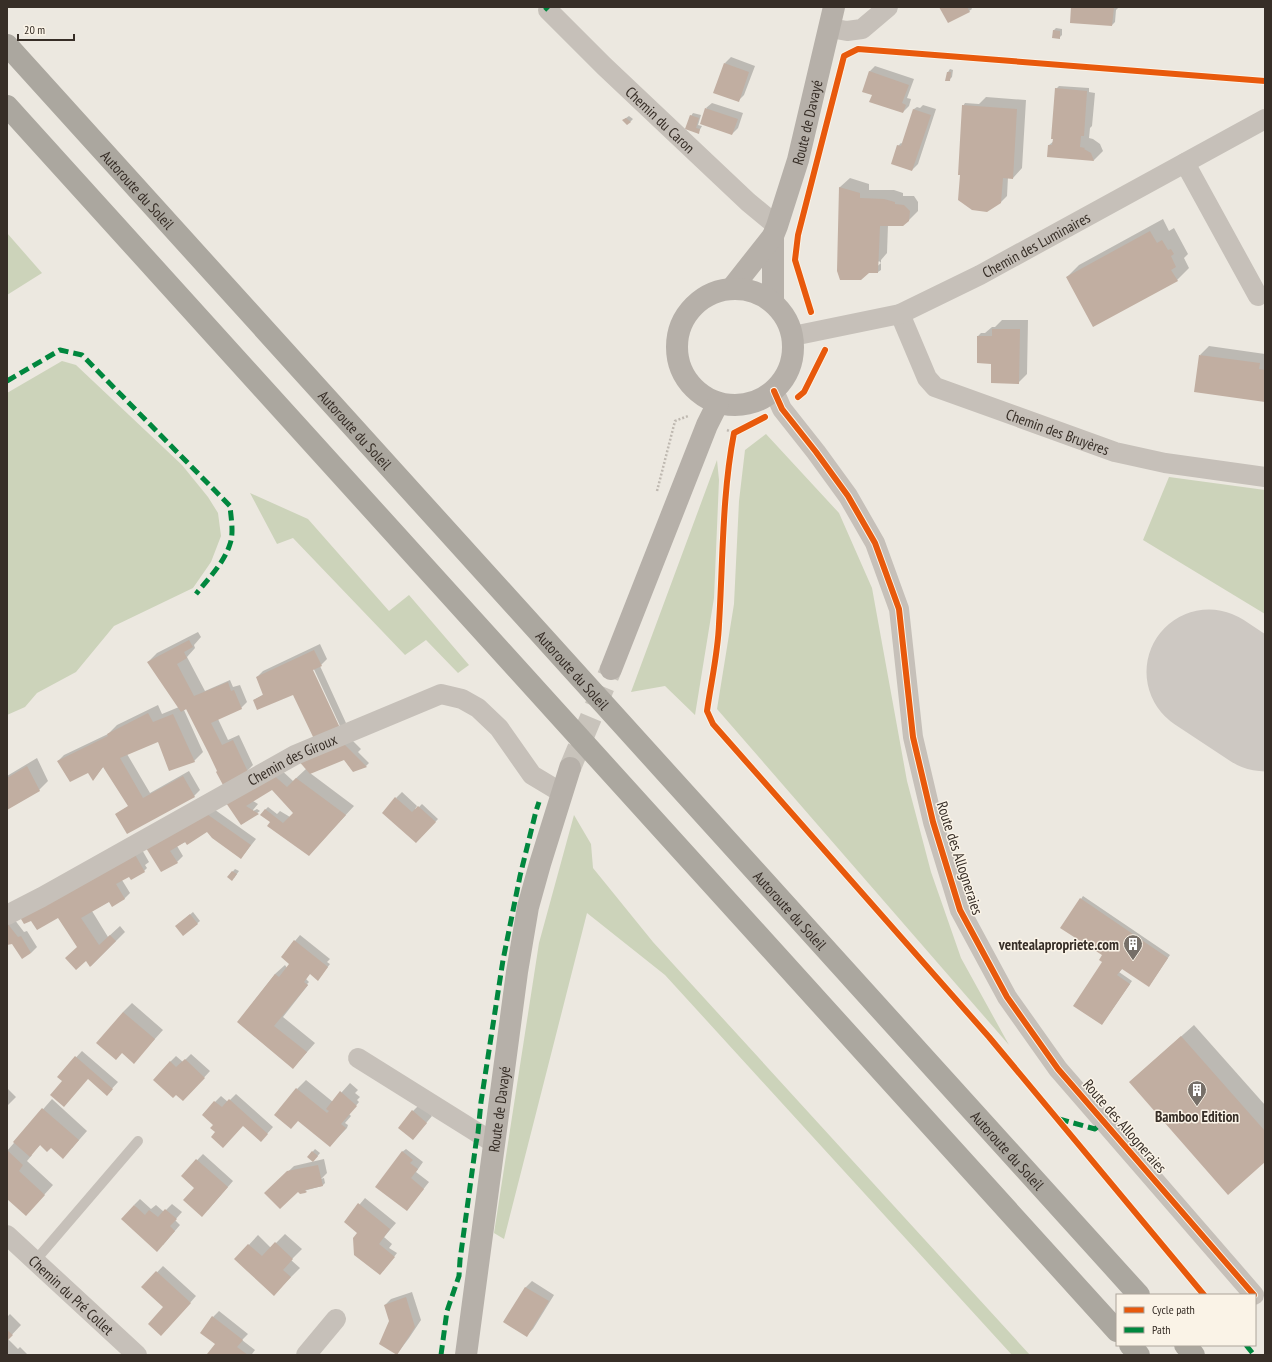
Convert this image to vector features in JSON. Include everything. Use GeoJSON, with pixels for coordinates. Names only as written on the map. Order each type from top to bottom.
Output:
{"type":"FeatureCollection","features":[{"type":"Feature","properties":{"kind":"highway","name":"Autoroute du Soleil"},"geometry":{"type":"LineString","coordinates":[[7,45],[1138,1294]]}},
{"type":"Feature","properties":{"kind":"highway"},"geometry":{"type":"LineString","coordinates":[[7,106],[1116,1330]]}},
{"type":"Feature","properties":{"kind":"highway"},"geometry":{"type":"LineString","coordinates":[[1131,1346],[1139,1355]]}},
{"type":"Feature","properties":{"kind":"highway"},"geometry":{"type":"LineString","coordinates":[[1185,1346],[1194,1355]]}},
{"type":"Feature","properties":{"kind":"street"},"geometry":{"type":"LineString","coordinates":[[832,17],[847,31],[862,28],[888,7]]}},
{"type":"Feature","properties":{"kind":"street","name":"Chemin du Caron"},"geometry":{"type":"LineString","coordinates":[[548,10],[615,77],[748,202],[775,231]]}},
{"type":"Feature","properties":{"kind":"street","name":"Route de Davayé"},"geometry":{"type":"LineString","coordinates":[[774,302],[775,231],[798,160],[832,17]]}},
{"type":"Feature","properties":{"kind":"street","name":"Chemin des Luminaires"},"geometry":{"type":"LineString","coordinates":[[793,336],[900,314],[980,275],[1265,119]]}},
{"type":"Feature","properties":{"kind":"street"},"geometry":{"type":"LineString","coordinates":[[1185,163],[1258,296]]}},
{"type":"Feature","properties":{"kind":"street","name":"Route de Davayé"},"geometry":{"type":"LineString","coordinates":[[732,288],[775,231]]}},
{"type":"Feature","properties":{"kind":"street"},"geometry":{"type":"LineString","coordinates":[[732,288],[747,289],[761,294],[774,302],[784,313],[793,336],[792,359],[786,376],[774,391],[757,401],[738,405],[718,403],[702,396],[688,383],[680,367],[676,349],[678,331],[686,314],[698,301],[714,292],[732,288]]}},
{"type":"Feature","properties":{"kind":"street","name":"Chemin des Bruyères"},"geometry":{"type":"LineString","coordinates":[[900,314],[927,378],[935,387],[1115,452],[1165,463],[1265,477]]}},
{"type":"Feature","properties":{"kind":"street","name":"Route des Allogneraies"},"geometry":{"type":"LineString","coordinates":[[774,391],[782,409],[848,496],[875,543],[899,609],[913,737],[933,822],[960,910],[1007,997],[1058,1069],[1254,1294]]}},
{"type":"Feature","properties":{"kind":"street"},"geometry":{"type":"LineString","coordinates":[[611,669],[707,425],[718,403]]}},
{"type":"Feature","properties":{"kind":"street","name":"Chemin des Giroux"},"geometry":{"type":"LineString","coordinates":[[7,915],[295,755],[441,694],[462,698],[478,708],[499,728],[532,776],[562,793]]}},
{"type":"Feature","properties":{"kind":"street","name":"Route de Davayé"},"geometry":{"type":"LineString","coordinates":[[466,1355],[517,972],[528,907],[570,768]]}},
{"type":"Feature","properties":{"kind":"street"},"geometry":{"type":"LineString","coordinates":[[358,1058],[494,1143]]}},
{"type":"Feature","properties":{"kind":"street","name":"Chemin du Pré Collet"},"geometry":{"type":"LineString","coordinates":[[7,1234],[137,1355]]}},
{"type":"Feature","properties":{"kind":"street","name":"Route des Allogneraies"},"geometry":{"type":"LineString","coordinates":[[1256,1296],[1265,1307]]}},
{"type":"Feature","properties":{"kind":"street"},"geometry":{"type":"LineString","coordinates":[[306,1355],[336,1319]]}},
{"type":"Feature","properties":{"kind":"lane"},"geometry":{"type":"LineString","coordinates":[[35,1261],[138,1141]]}},
{"type":"Feature","properties":{"kind":"path"},"geometry":{"type":"LineString","coordinates":[[724,429],[734,433]]}},
{"type":"Feature","properties":{"kind":"green space"},"geometry":{"type":"Polygon","coordinates":[[[7,233],[42,273],[7,295],[7,233]]]}},
{"type":"Feature","properties":{"kind":"green space"},"geometry":{"type":"Polygon","coordinates":[[[62,361],[76,365],[182,465],[208,497],[218,513],[221,536],[211,562],[193,588],[114,626],[76,672],[37,693],[25,707],[7,715],[7,393],[62,361]]]}},
{"type":"Feature","properties":{"kind":"green space"},"geometry":{"type":"Polygon","coordinates":[[[766,434],[839,513],[872,588],[907,781],[931,872],[961,958],[1009,1045],[717,709],[734,604],[739,501],[745,450],[766,434]]]}},
{"type":"Feature","properties":{"kind":"green space"},"geometry":{"type":"Polygon","coordinates":[[[717,460],[719,480],[714,598],[695,715],[665,686],[631,692],[717,460]]]}},
{"type":"Feature","properties":{"kind":"green space"},"geometry":{"type":"Polygon","coordinates":[[[1169,477],[1265,490],[1265,614],[1143,540],[1169,477]]]}},
{"type":"Feature","properties":{"kind":"green space"},"geometry":{"type":"Polygon","coordinates":[[[250,493],[308,519],[389,611],[409,595],[469,665],[458,673],[426,640],[405,655],[293,538],[277,544],[250,493]]]}},
{"type":"Feature","properties":{"kind":"green space"},"geometry":{"type":"Polygon","coordinates":[[[574,815],[591,844],[593,868],[653,942],[1030,1355],[1012,1355],[665,975],[587,913],[504,1239],[494,1233],[539,943],[574,815]]]}},
{"type":"Feature","properties":{"kind":"building"},"geometry":{"type":"Polygon","coordinates":[[[939,7],[967,7],[970,12],[948,23],[939,7]]]}},
{"type":"Feature","properties":{"kind":"building"},"geometry":{"type":"Polygon","coordinates":[[[1071,7],[1114,7],[1112,26],[1070,23],[1071,7]]]}},
{"type":"Feature","properties":{"kind":"building"},"geometry":{"type":"Polygon","coordinates":[[[1053,30],[1060,31],[1060,39],[1052,38],[1053,30]]]}},
{"type":"Feature","properties":{"kind":"building"},"geometry":{"type":"Polygon","coordinates":[[[724,63],[749,72],[739,102],[713,93],[724,63]]]}},
{"type":"Feature","properties":{"kind":"building"},"geometry":{"type":"Polygon","coordinates":[[[869,71],[909,85],[902,103],[906,105],[903,113],[869,102],[872,95],[862,92],[869,71]]]}},
{"type":"Feature","properties":{"kind":"building"},"geometry":{"type":"Polygon","coordinates":[[[947,72],[951,72],[950,81],[945,81],[947,72]]]}},
{"type":"Feature","properties":{"kind":"building"},"geometry":{"type":"Polygon","coordinates":[[[1055,88],[1087,91],[1084,136],[1081,136],[1080,147],[1085,148],[1084,149],[1091,153],[1094,161],[1047,157],[1048,145],[1052,145],[1053,139],[1051,139],[1055,88]]]}},
{"type":"Feature","properties":{"kind":"building"},"geometry":{"type":"Polygon","coordinates":[[[962,105],[1017,109],[1013,179],[1003,178],[1001,203],[987,212],[972,210],[958,200],[962,105]]]}},
{"type":"Feature","properties":{"kind":"building"},"geometry":{"type":"Polygon","coordinates":[[[705,108],[738,119],[732,135],[700,124],[705,108]]]}},
{"type":"Feature","properties":{"kind":"building"},"geometry":{"type":"Polygon","coordinates":[[[913,109],[931,115],[912,171],[891,164],[897,145],[901,146],[913,109]]]}},
{"type":"Feature","properties":{"kind":"building"},"geometry":{"type":"Polygon","coordinates":[[[690,115],[699,118],[696,128],[700,129],[699,134],[685,129],[690,115]]]}},
{"type":"Feature","properties":{"kind":"building"},"geometry":{"type":"Polygon","coordinates":[[[626,118],[631,122],[627,125],[622,120],[626,118]]]}},
{"type":"Feature","properties":{"kind":"building"},"geometry":{"type":"Polygon","coordinates":[[[839,187],[860,193],[860,198],[884,199],[895,202],[895,204],[904,205],[910,211],[909,221],[903,226],[880,226],[878,273],[869,273],[861,280],[840,280],[837,271],[839,187]]]}},
{"type":"Feature","properties":{"kind":"building"},"geometry":{"type":"Polygon","coordinates":[[[1150,231],[1157,243],[1162,240],[1168,250],[1171,249],[1174,254],[1171,256],[1176,267],[1171,270],[1178,281],[1093,327],[1066,277],[1150,231]]]}},
{"type":"Feature","properties":{"kind":"building"},"geometry":{"type":"Polygon","coordinates":[[[992,329],[1020,329],[1019,384],[991,383],[991,364],[977,363],[977,336],[992,336],[992,329]]]}},
{"type":"Feature","properties":{"kind":"building"},"geometry":{"type":"Polygon","coordinates":[[[1199,355],[1260,363],[1259,369],[1265,370],[1265,402],[1194,392],[1199,355]]]}},
{"type":"Feature","properties":{"kind":"building"},"geometry":{"type":"Polygon","coordinates":[[[189,640],[193,647],[184,652],[187,658],[177,664],[194,696],[228,682],[231,691],[234,690],[242,709],[211,723],[222,745],[233,740],[248,772],[223,785],[186,709],[181,712],[147,662],[189,640]]]}},
{"type":"Feature","properties":{"kind":"building"},"geometry":{"type":"Polygon","coordinates":[[[314,650],[322,666],[313,670],[341,730],[315,741],[293,695],[257,710],[253,700],[263,695],[256,677],[314,650]]]}},
{"type":"Feature","properties":{"kind":"building"},"geometry":{"type":"Polygon","coordinates":[[[148,713],[153,722],[173,714],[195,762],[169,771],[158,742],[120,758],[143,798],[183,776],[195,797],[127,834],[115,814],[128,806],[103,767],[93,781],[88,773],[70,782],[57,761],[108,736],[107,734],[148,713]]]}},
{"type":"Feature","properties":{"kind":"building"},"geometry":{"type":"Polygon","coordinates":[[[340,740],[367,767],[353,772],[344,760],[310,774],[297,759],[340,740]]]}},
{"type":"Feature","properties":{"kind":"building"},"geometry":{"type":"Polygon","coordinates":[[[27,766],[40,791],[7,810],[7,778],[27,766]]]}},
{"type":"Feature","properties":{"kind":"building"},"geometry":{"type":"Polygon","coordinates":[[[270,772],[287,787],[296,778],[346,815],[309,856],[267,826],[270,822],[260,815],[265,809],[283,823],[293,813],[272,790],[246,806],[259,814],[241,825],[224,800],[270,772]]]}},
{"type":"Feature","properties":{"kind":"building"},"geometry":{"type":"Polygon","coordinates":[[[395,797],[412,812],[418,806],[436,822],[416,843],[382,813],[395,797]]]}},
{"type":"Feature","properties":{"kind":"building"},"geometry":{"type":"Polygon","coordinates":[[[204,812],[251,845],[241,859],[212,838],[207,832],[187,845],[185,842],[170,851],[178,863],[161,872],[146,848],[204,812]]]}},
{"type":"Feature","properties":{"kind":"building"},"geometry":{"type":"Polygon","coordinates":[[[134,853],[145,872],[131,880],[129,877],[116,884],[125,899],[112,907],[109,902],[81,918],[99,945],[110,935],[116,941],[90,967],[86,961],[76,970],[65,958],[77,947],[58,918],[37,930],[31,921],[24,924],[18,914],[134,853]]]}},
{"type":"Feature","properties":{"kind":"building"},"geometry":{"type":"Polygon","coordinates":[[[232,871],[237,874],[232,881],[227,877],[232,871]]]}},
{"type":"Feature","properties":{"kind":"building","name":"ventealapropriete.com"},"geometry":{"type":"Polygon","coordinates":[[[1080,898],[1168,958],[1149,987],[1122,969],[1117,975],[1130,984],[1102,1025],[1073,1006],[1102,962],[1099,960],[1102,955],[1060,928],[1080,898]]]}},
{"type":"Feature","properties":{"kind":"building"},"geometry":{"type":"Polygon","coordinates":[[[190,914],[198,924],[183,936],[175,926],[190,914]]]}},
{"type":"Feature","properties":{"kind":"building"},"geometry":{"type":"Polygon","coordinates":[[[7,923],[18,937],[21,936],[31,953],[22,959],[12,944],[7,945],[7,923]]]}},
{"type":"Feature","properties":{"kind":"building"},"geometry":{"type":"Polygon","coordinates":[[[294,940],[328,967],[318,981],[310,974],[304,982],[308,985],[274,1026],[307,1052],[293,1069],[237,1022],[275,974],[279,977],[289,964],[281,957],[294,940]]]}},
{"type":"Feature","properties":{"kind":"building"},"geometry":{"type":"Polygon","coordinates":[[[123,1012],[155,1039],[134,1064],[122,1053],[116,1060],[96,1043],[123,1012]]]}},
{"type":"Feature","properties":{"kind":"building","name":"Bamboo Edition"},"geometry":{"type":"Polygon","coordinates":[[[1181,1036],[1265,1131],[1265,1162],[1228,1195],[1129,1082],[1181,1036]]]}},
{"type":"Feature","properties":{"kind":"building"},"geometry":{"type":"Polygon","coordinates":[[[75,1056],[113,1089],[107,1096],[88,1079],[64,1107],[50,1095],[62,1081],[57,1077],[75,1056]]]}},
{"type":"Feature","properties":{"kind":"building"},"geometry":{"type":"Polygon","coordinates":[[[185,1059],[205,1078],[183,1101],[176,1095],[173,1098],[153,1080],[170,1061],[176,1067],[185,1059]]]}},
{"type":"Feature","properties":{"kind":"building"},"geometry":{"type":"Polygon","coordinates":[[[296,1088],[327,1113],[329,1111],[326,1109],[340,1091],[357,1106],[341,1124],[346,1128],[330,1147],[298,1121],[291,1129],[274,1115],[296,1088]]]}},
{"type":"Feature","properties":{"kind":"building"},"geometry":{"type":"Polygon","coordinates":[[[229,1099],[268,1134],[261,1142],[243,1126],[223,1148],[211,1137],[215,1132],[210,1128],[213,1125],[202,1115],[214,1101],[222,1107],[229,1099]]]}},
{"type":"Feature","properties":{"kind":"building"},"geometry":{"type":"Polygon","coordinates":[[[42,1108],[79,1140],[63,1159],[51,1148],[47,1152],[40,1145],[30,1157],[13,1142],[42,1108]]]}},
{"type":"Feature","properties":{"kind":"building"},"geometry":{"type":"Polygon","coordinates":[[[412,1110],[427,1123],[413,1140],[398,1128],[412,1110]]]}},
{"type":"Feature","properties":{"kind":"building"},"geometry":{"type":"Polygon","coordinates":[[[7,1150],[23,1165],[19,1171],[45,1195],[26,1216],[7,1199],[7,1150]]]}},
{"type":"Feature","properties":{"kind":"building"},"geometry":{"type":"Polygon","coordinates":[[[312,1151],[318,1156],[313,1162],[307,1157],[312,1151]]]}},
{"type":"Feature","properties":{"kind":"building"},"geometry":{"type":"Polygon","coordinates":[[[402,1151],[413,1160],[410,1163],[418,1169],[411,1178],[424,1189],[407,1211],[375,1187],[402,1151]]]}},
{"type":"Feature","properties":{"kind":"building"},"geometry":{"type":"Polygon","coordinates":[[[196,1159],[228,1187],[202,1217],[183,1200],[194,1188],[181,1176],[196,1159]]]}},
{"type":"Feature","properties":{"kind":"building"},"geometry":{"type":"Polygon","coordinates":[[[318,1165],[323,1186],[305,1190],[307,1192],[305,1193],[300,1194],[298,1192],[280,1209],[264,1193],[287,1171],[318,1165]]]}},
{"type":"Feature","properties":{"kind":"building"},"geometry":{"type":"Polygon","coordinates":[[[358,1203],[390,1229],[379,1244],[395,1257],[380,1275],[354,1255],[353,1238],[357,1233],[344,1222],[358,1203]]]}},
{"type":"Feature","properties":{"kind":"building"},"geometry":{"type":"Polygon","coordinates":[[[134,1205],[145,1215],[149,1210],[158,1217],[165,1209],[177,1219],[170,1226],[175,1231],[157,1252],[121,1219],[134,1205]]]}},
{"type":"Feature","properties":{"kind":"building"},"geometry":{"type":"Polygon","coordinates":[[[275,1242],[293,1259],[283,1270],[291,1277],[274,1296],[234,1259],[248,1244],[262,1256],[275,1242]]]}},
{"type":"Feature","properties":{"kind":"building"},"geometry":{"type":"Polygon","coordinates":[[[156,1271],[191,1303],[161,1336],[148,1324],[163,1307],[141,1287],[156,1271]]]}},
{"type":"Feature","properties":{"kind":"building"},"geometry":{"type":"Polygon","coordinates":[[[525,1287],[549,1301],[527,1337],[503,1322],[525,1287]]]}},
{"type":"Feature","properties":{"kind":"building"},"geometry":{"type":"Polygon","coordinates":[[[406,1297],[415,1327],[397,1355],[379,1344],[389,1321],[384,1305],[406,1297]]]}},
{"type":"Feature","properties":{"kind":"building"},"geometry":{"type":"Polygon","coordinates":[[[212,1316],[243,1340],[237,1347],[248,1355],[207,1354],[215,1344],[200,1333],[212,1316]]]}},
{"type":"Feature","properties":{"kind":"building"},"geometry":{"type":"Polygon","coordinates":[[[7,1330],[13,1335],[7,1341],[7,1330]]]}},
{"type":"Feature","properties":{"kind":"runway"},"geometry":{"type":"LineString","coordinates":[[1209,672],[1265,709]]}},
{"type":"Feature","properties":{"kind":"tunnel"},"geometry":{"type":"LineString","coordinates":[[570,768],[611,669]]}},
{"type":"Feature","properties":{"kind":"marked path"},"geometry":{"type":"LineString","coordinates":[[545,7],[548,10]]}},
{"type":"Feature","properties":{"kind":"marked path"},"geometry":{"type":"LineString","coordinates":[[7,381],[60,350],[82,355],[230,506],[232,525],[230,544],[224,558],[196,594]]}},
{"type":"Feature","properties":{"kind":"marked path"},"geometry":{"type":"LineString","coordinates":[[441,1355],[447,1311],[459,1276],[481,1102],[503,960],[520,876],[539,802]]}},
{"type":"Feature","properties":{"kind":"marked path"},"geometry":{"type":"LineString","coordinates":[[1059,1119],[1095,1129],[1104,1121]]}},
{"type":"Feature","properties":{"kind":"marked path"},"geometry":{"type":"LineString","coordinates":[[1247,1346],[1254,1355]]}},
{"type":"Feature","properties":{"kind":"cycle path"},"geometry":{"type":"LineString","coordinates":[[811,312],[795,260],[798,235],[844,56],[858,49],[1265,81]]}},
{"type":"Feature","properties":{"kind":"cycle path"},"geometry":{"type":"LineString","coordinates":[[798,397],[804,392],[825,350]]}},
{"type":"Feature","properties":{"kind":"cycle path"},"geometry":{"type":"LineString","coordinates":[[774,391],[782,409],[848,496],[875,543],[899,609],[913,737],[933,822],[960,910],[1007,997],[1058,1069],[1253,1294]]}},
{"type":"Feature","properties":{"kind":"cycle path"},"geometry":{"type":"LineString","coordinates":[[765,417],[734,433],[730,456],[725,504],[718,635],[707,711],[713,724],[989,1037],[1203,1294]]}},
{"type":"Feature","properties":{"kind":"place","name":"ventealapropriete.com"},"geometry":{"type":"Point","coordinates":[1133,961]}},
{"type":"Feature","properties":{"kind":"place","name":"Bamboo Edition"},"geometry":{"type":"Point","coordinates":[1197,1107]}}]}
